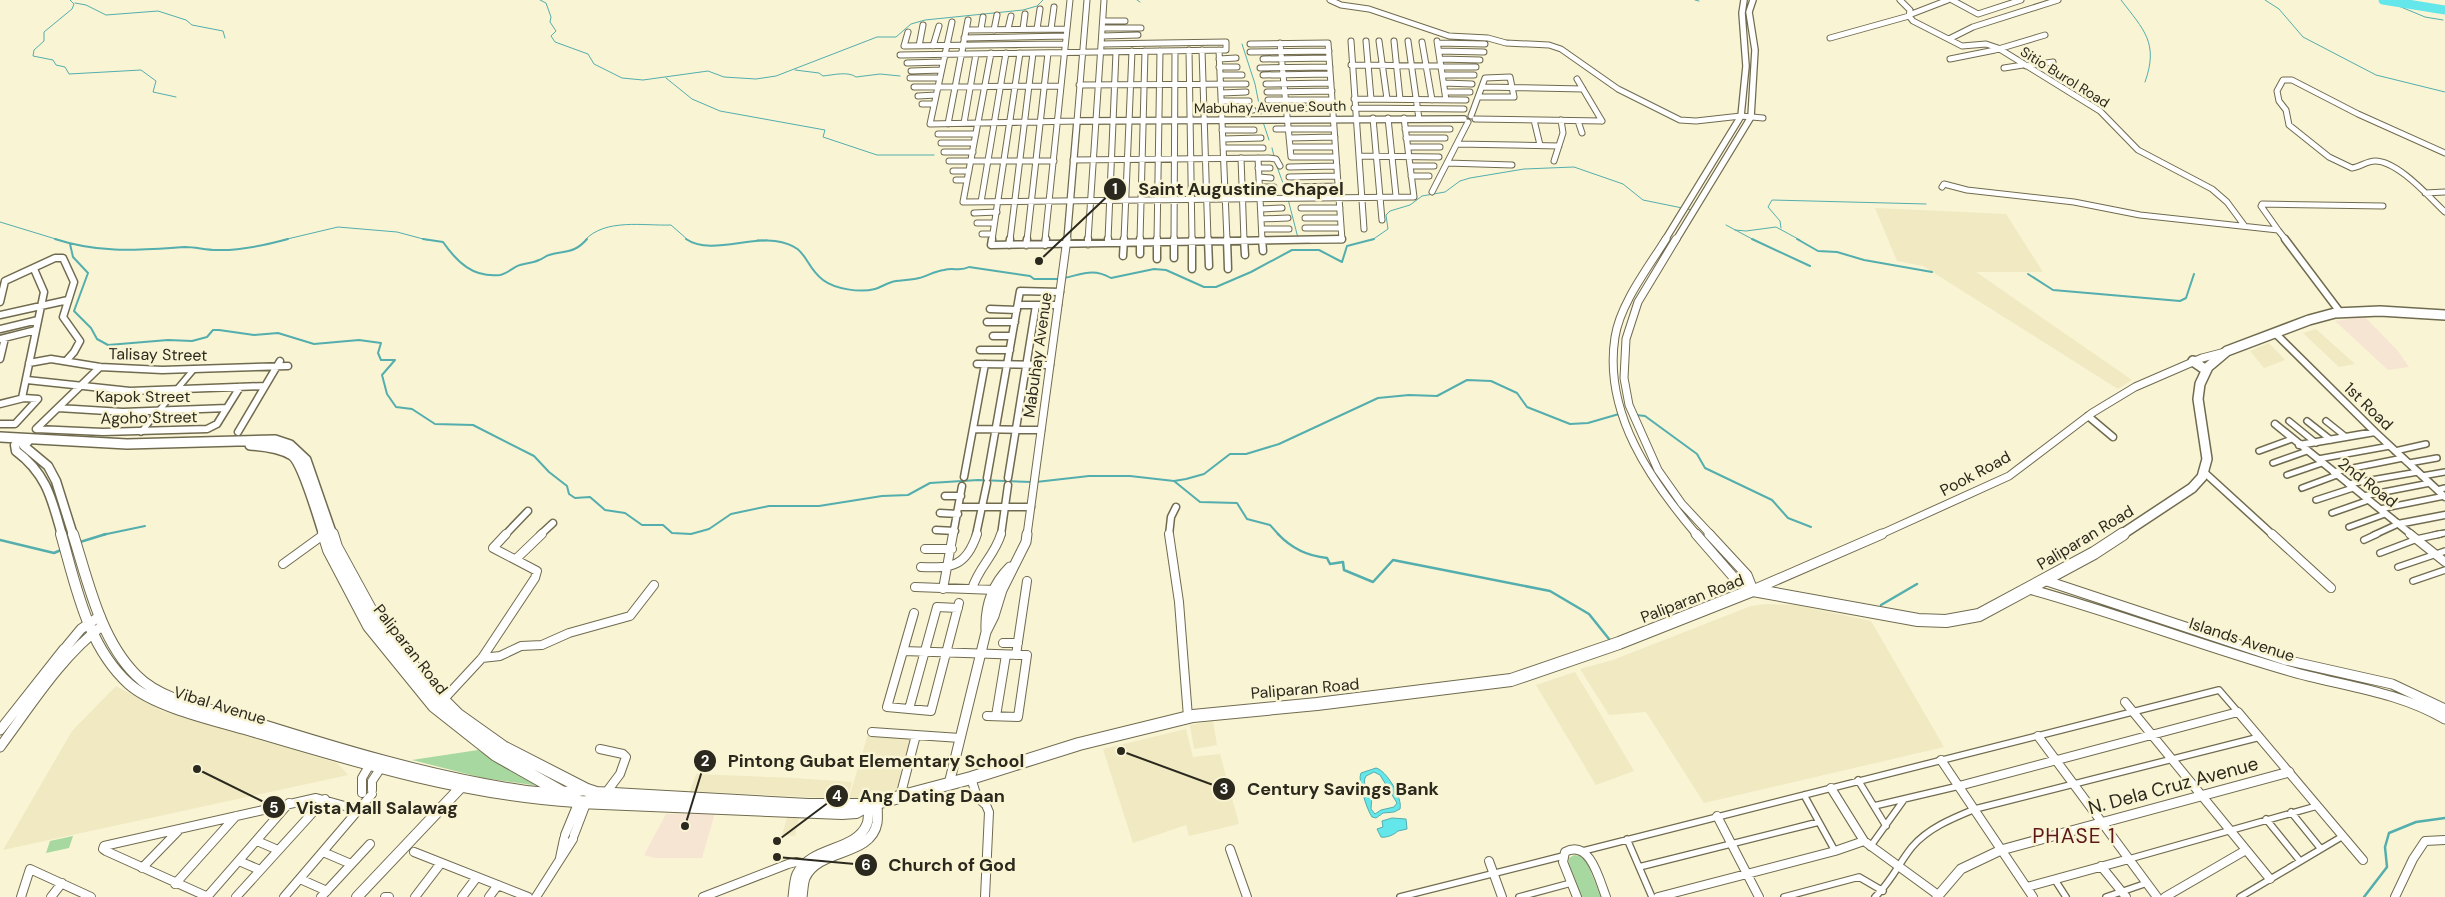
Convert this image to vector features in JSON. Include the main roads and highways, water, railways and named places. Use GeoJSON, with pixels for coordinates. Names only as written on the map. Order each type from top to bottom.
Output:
{"type":"FeatureCollection","features":[{"type":"Feature","properties":{"kind":"main road"},"geometry":{"type":"LineString","coordinates":[[2193,361],[2206,370],[2227,351],[2317,317],[2340,312],[2380,310],[2445,315]]}},
{"type":"Feature","properties":{"kind":"main road","name":"Paliparan Road"},"geometry":{"type":"LineString","coordinates":[[0,438],[22,442],[123,450],[256,445],[283,450],[293,456],[302,471],[324,535],[339,570],[369,626],[424,696],[450,720],[496,754],[564,792],[584,798],[842,813],[856,812],[873,804],[971,778],[1079,744],[1188,717],[1409,694],[1511,680],[1619,643],[1753,590],[1905,618],[1946,621],[1979,615],[2094,553],[2192,488],[2204,472],[2206,447],[2198,399],[2206,370]]}},
{"type":"Feature","properties":{"kind":"main road","name":"Paliparan Road"},"geometry":{"type":"LineString","coordinates":[[0,444],[22,442],[127,444],[260,439],[276,440],[290,445],[300,452],[306,460],[336,547],[377,622],[458,715],[503,747],[584,798],[605,794],[808,804],[873,804]]}},
{"type":"Feature","properties":{"kind":"main road","name":"Vibal Avenue"},"geometry":{"type":"LineString","coordinates":[[381,767],[175,697],[137,676],[116,651],[101,620],[56,481],[48,466],[22,442],[16,451],[31,462],[39,471],[48,487],[77,589],[91,627],[107,660],[129,684],[165,705],[381,767],[524,799],[584,798]]}},
{"type":"Feature","properties":{"kind":"main road"},"geometry":{"type":"LineString","coordinates":[[357,897],[465,786]]}},
{"type":"Feature","properties":{"kind":"main road"},"geometry":{"type":"LineString","coordinates":[[363,897],[465,786]]}},
{"type":"Feature","properties":{"kind":"main road","name":"Vibal Avenue"},"geometry":{"type":"LineString","coordinates":[[465,786],[529,792],[564,792]]}},
{"type":"Feature","properties":{"kind":"water"},"geometry":{"type":"Polygon","coordinates":[[[1376,768],[1380,770],[1389,779],[1396,792],[1399,798],[1400,809],[1394,812],[1383,813],[1376,818],[1372,817],[1361,788],[1361,773],[1376,768]],[[1374,772],[1366,776],[1364,782],[1372,794],[1371,809],[1375,814],[1381,810],[1394,807],[1397,803],[1380,775],[1374,772]]]}},
{"type":"Feature","properties":{"kind":"water"},"geometry":{"type":"Polygon","coordinates":[[[1392,818],[1406,819],[1407,829],[1398,831],[1390,836],[1381,837],[1377,829],[1383,827],[1382,821],[1392,818]]]}},
{"type":"Feature","properties":{"kind":"waterway"},"geometry":{"type":"LineString","coordinates":[[70,0],[74,4],[72,9],[44,32],[44,41],[34,50],[33,56],[53,60],[56,65],[65,67],[69,74],[141,70],[156,81],[153,92],[176,97]]}},
{"type":"Feature","properties":{"kind":"waterway"},"geometry":{"type":"LineString","coordinates":[[540,0],[546,3],[551,17],[550,22],[556,31],[551,36],[555,42],[588,54],[594,64],[622,78],[643,80],[708,71],[724,77],[756,79],[776,76],[877,37],[896,37],[911,24],[925,20],[1023,10],[1037,6],[1043,0]]}},
{"type":"Feature","properties":{"kind":"waterway"},"geometry":{"type":"LineString","coordinates":[[1695,0],[1699,1]]}},
{"type":"Feature","properties":{"kind":"waterway"},"geometry":{"type":"LineString","coordinates":[[2121,0],[2142,29],[2150,47],[2149,69],[2145,82]]}},
{"type":"Feature","properties":{"kind":"waterway"},"geometry":{"type":"LineString","coordinates":[[2265,0],[2279,9],[2303,37],[2376,75],[2445,92]]}},
{"type":"Feature","properties":{"kind":"waterway"},"geometry":{"type":"LineString","coordinates":[[2383,0],[2445,10]]}},
{"type":"Feature","properties":{"kind":"waterway"},"geometry":{"type":"LineString","coordinates":[[2389,2],[2425,17],[2443,20]]}},
{"type":"Feature","properties":{"kind":"waterway"},"geometry":{"type":"LineString","coordinates":[[75,3],[86,5],[106,15],[158,11],[186,20],[192,25],[223,31],[225,38]]}},
{"type":"Feature","properties":{"kind":"waterway"},"geometry":{"type":"LineString","coordinates":[[1242,44],[1255,84],[1261,114]]}},
{"type":"Feature","properties":{"kind":"waterway"},"geometry":{"type":"LineString","coordinates":[[795,70],[819,73],[823,76],[836,74],[853,75],[856,77],[880,74],[900,76]]}},
{"type":"Feature","properties":{"kind":"waterway"},"geometry":{"type":"LineString","coordinates":[[666,78],[692,99],[720,111],[825,130],[823,137],[877,155],[934,155]]}},
{"type":"Feature","properties":{"kind":"waterway"},"geometry":{"type":"LineString","coordinates":[[1263,122],[1269,140]]}},
{"type":"Feature","properties":{"kind":"waterway"},"geometry":{"type":"LineString","coordinates":[[1272,148],[1274,156]]}},
{"type":"Feature","properties":{"kind":"waterway"},"geometry":{"type":"LineString","coordinates":[[1276,164],[1287,194]]}},
{"type":"Feature","properties":{"kind":"waterway"},"geometry":{"type":"LineString","coordinates":[[1373,239],[1388,229],[1386,215],[1390,211],[1410,205],[1422,196],[1445,192],[1460,181],[1470,178],[1524,169],[1574,167],[1623,184],[1643,200],[1697,211]]}},
{"type":"Feature","properties":{"kind":"waterway"},"geometry":{"type":"LineString","coordinates":[[1288,199],[1298,238]]}},
{"type":"Feature","properties":{"kind":"waterway"},"geometry":{"type":"LineString","coordinates":[[1781,228],[1780,221],[1768,207],[1772,200],[1926,204]]}},
{"type":"Feature","properties":{"kind":"waterway"},"geometry":{"type":"LineString","coordinates":[[0,222],[59,240]]}},
{"type":"Feature","properties":{"kind":"waterway"},"geometry":{"type":"LineString","coordinates":[[585,240],[593,233],[603,229],[637,224],[671,225],[688,240]]}},
{"type":"Feature","properties":{"kind":"waterway"},"geometry":{"type":"LineString","coordinates":[[1726,225],[1735,230]]}},
{"type":"Feature","properties":{"kind":"waterway"},"geometry":{"type":"LineString","coordinates":[[283,240],[338,227],[397,232],[424,239]]}},
{"type":"Feature","properties":{"kind":"waterway"},"geometry":{"type":"LineString","coordinates":[[1735,230],[1746,231],[1776,227],[1800,240]]}},
{"type":"Feature","properties":{"kind":"waterway"},"geometry":{"type":"LineString","coordinates":[[1735,230],[1753,239]]}},
{"type":"Feature","properties":{"kind":"waterway"},"geometry":{"type":"LineString","coordinates":[[55,239],[88,247],[120,250],[185,247],[234,250],[288,239]]}},
{"type":"Feature","properties":{"kind":"waterway"},"geometry":{"type":"LineString","coordinates":[[424,239],[443,242],[460,262],[474,271],[482,274],[500,275],[515,267],[537,261],[549,255],[570,251],[587,239]]}},
{"type":"Feature","properties":{"kind":"waterway"},"geometry":{"type":"LineString","coordinates":[[686,239],[695,244],[717,246],[764,240]]}},
{"type":"Feature","properties":{"kind":"waterway"},"geometry":{"type":"LineString","coordinates":[[1064,278],[1093,273],[1099,273],[1111,278],[1154,269],[1166,270],[1204,287],[1216,287],[1251,272],[1292,250],[1319,250],[1342,262],[1347,246],[1373,239]]}},
{"type":"Feature","properties":{"kind":"waterway"},"geometry":{"type":"LineString","coordinates":[[1753,239],[1810,266]]}},
{"type":"Feature","properties":{"kind":"waterway"},"geometry":{"type":"LineString","coordinates":[[1797,239],[1818,251],[1837,252],[1864,260],[1932,272]]}},
{"type":"Feature","properties":{"kind":"waterway"},"geometry":{"type":"LineString","coordinates":[[757,240],[764,240]]}},
{"type":"Feature","properties":{"kind":"waterway"},"geometry":{"type":"LineString","coordinates":[[764,240],[786,243],[794,247],[800,251],[816,274],[823,280],[834,286],[855,290],[875,289],[893,282],[919,278],[937,271],[969,267],[1030,276],[1034,279],[1060,279]]}},
{"type":"Feature","properties":{"kind":"waterway"},"geometry":{"type":"LineString","coordinates":[[70,244],[73,257],[88,273],[74,311],[91,328],[97,339],[108,345],[168,340],[192,341],[207,337],[213,330],[254,335],[278,333],[314,344],[359,340],[381,343],[378,353],[381,360],[395,360],[382,375],[387,394],[396,407],[412,409],[435,424],[473,425],[534,456],[549,472],[567,486],[569,494],[575,498],[590,497],[605,510],[625,513],[642,525],[663,525],[672,533],[691,534],[709,529],[731,514],[769,506],[819,506],[882,496],[908,495],[930,483],[978,480],[1032,482]]}},
{"type":"Feature","properties":{"kind":"waterway"},"geometry":{"type":"LineString","coordinates":[[2028,274],[2053,290],[2180,301],[2186,298],[2194,274]]}},
{"type":"Feature","properties":{"kind":"waterway"},"geometry":{"type":"LineString","coordinates":[[1174,481],[1204,474],[1230,454],[1246,454],[1279,444],[1378,398],[1409,395],[1437,396],[1467,380],[1491,381],[1517,393],[1527,407],[1570,424],[1588,423],[1619,414]]}},
{"type":"Feature","properties":{"kind":"waterway"},"geometry":{"type":"LineString","coordinates":[[1636,415],[1645,416],[1697,454],[1705,468],[1772,500],[1788,518],[1811,527]]}},
{"type":"Feature","properties":{"kind":"waterway"},"geometry":{"type":"LineString","coordinates":[[1036,482],[1089,476],[1130,476],[1174,481]]}},
{"type":"Feature","properties":{"kind":"waterway"},"geometry":{"type":"LineString","coordinates":[[1174,481],[1200,502],[1237,503],[1247,519],[1270,525],[1279,534]]}},
{"type":"Feature","properties":{"kind":"waterway"},"geometry":{"type":"LineString","coordinates":[[104,535],[145,526]]}},
{"type":"Feature","properties":{"kind":"waterway"},"geometry":{"type":"LineString","coordinates":[[1279,534],[1300,551],[1313,556],[1327,558],[1330,564],[1343,562],[1344,570],[1373,582],[1393,560],[1550,591],[1589,614],[1609,639]]}},
{"type":"Feature","properties":{"kind":"waterway"},"geometry":{"type":"LineString","coordinates":[[80,542],[104,535]]}},
{"type":"Feature","properties":{"kind":"waterway"},"geometry":{"type":"LineString","coordinates":[[0,540],[54,553],[61,550]]}},
{"type":"Feature","properties":{"kind":"waterway"},"geometry":{"type":"LineString","coordinates":[[1881,605],[1917,584]]}},
{"type":"Feature","properties":{"kind":"waterway"},"geometry":{"type":"LineString","coordinates":[[2364,897],[2387,867],[2385,847],[2389,833],[2416,822],[2445,818]]}},
{"type":"Feature","properties":{"kind":"place","name":"Saint Augustine Chapel"},"geometry":{"type":"Point","coordinates":[1039,261]}},
{"type":"Feature","properties":{"kind":"place","name":"Century Savings Bank"},"geometry":{"type":"Point","coordinates":[1121,751]}},
{"type":"Feature","properties":{"kind":"place","name":"Vista Mall Salawag"},"geometry":{"type":"Point","coordinates":[197,769]}},
{"type":"Feature","properties":{"kind":"place","name":"Pintong Gubat Elementary School"},"geometry":{"type":"Point","coordinates":[685,826]}},
{"type":"Feature","properties":{"kind":"place","name":"Ang Dating Daan"},"geometry":{"type":"Point","coordinates":[777,841]}},
{"type":"Feature","properties":{"kind":"place","name":"Church of God"},"geometry":{"type":"Point","coordinates":[777,857]}},
{"type":"Feature","properties":{"kind":"district","name":"PHASE 1"},"geometry":{"type":"Point","coordinates":[2074,836]}}]}
